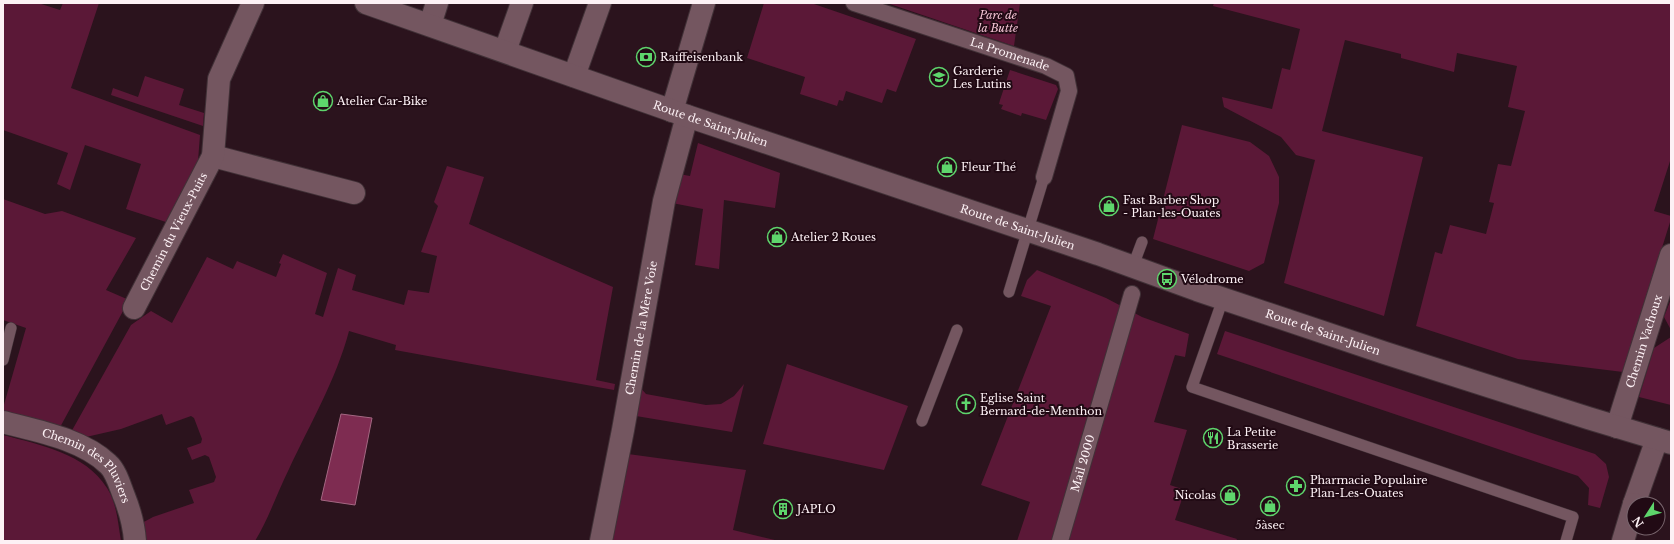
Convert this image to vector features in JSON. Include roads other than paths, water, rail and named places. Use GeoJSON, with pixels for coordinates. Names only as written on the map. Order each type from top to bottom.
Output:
{"type":"FeatureCollection","features":[{"type":"Feature","properties":{"kind":"street","name":"Chemin du Vieux-Puits"},"geometry":{"type":"LineString","coordinates":[[134,308],[213,156],[219,79],[253,3]]}},
{"type":"Feature","properties":{"kind":"street","name":"Route de Saint-Julien"},"geometry":{"type":"LineString","coordinates":[[366,3],[680,113],[1133,266],[1223,299],[1385,353],[1664,441]]}},
{"type":"Feature","properties":{"kind":"street"},"geometry":{"type":"LineString","coordinates":[[430,25],[437,3]]}},
{"type":"Feature","properties":{"kind":"street"},"geometry":{"type":"LineString","coordinates":[[504,51],[522,3]]}},
{"type":"Feature","properties":{"kind":"street"},"geometry":{"type":"LineString","coordinates":[[574,76],[600,3]]}},
{"type":"Feature","properties":{"kind":"street","name":"Chemin de la Mère Voie"},"geometry":{"type":"LineString","coordinates":[[601,541],[623,430],[680,113],[704,3]]}},
{"type":"Feature","properties":{"kind":"street","name":"La Promenade"},"geometry":{"type":"LineString","coordinates":[[854,3],[1046,66],[1066,76],[1069,91],[1044,177]]}},
{"type":"Feature","properties":{"kind":"street"},"geometry":{"type":"LineString","coordinates":[[213,156],[354,193]]}},
{"type":"Feature","properties":{"kind":"street","name":"Chemin Vachoux"},"geometry":{"type":"LineString","coordinates":[[1617,427],[1671,255]]}},
{"type":"Feature","properties":{"kind":"street","name":"Mail 2000"},"geometry":{"type":"LineString","coordinates":[[1060,541],[1132,294]]}},
{"type":"Feature","properties":{"kind":"street","name":"Chemin des Pluviers"},"geometry":{"type":"LineString","coordinates":[[3,422],[60,437],[93,452],[109,464],[119,481],[129,509],[134,541]]}},
{"type":"Feature","properties":{"kind":"street"},"geometry":{"type":"LineString","coordinates":[[1638,496],[1664,441]]}},
{"type":"Feature","properties":{"kind":"street"},"geometry":{"type":"LineString","coordinates":[[1623,541],[1626,531]]}},
{"type":"Feature","properties":{"kind":"lane"},"geometry":{"type":"LineString","coordinates":[[1009,292],[1044,177]]}},
{"type":"Feature","properties":{"kind":"lane"},"geometry":{"type":"LineString","coordinates":[[1133,266],[1142,242]]}},
{"type":"Feature","properties":{"kind":"lane"},"geometry":{"type":"LineString","coordinates":[[1223,299],[1192,387],[1573,517],[1566,541]]}},
{"type":"Feature","properties":{"kind":"lane"},"geometry":{"type":"LineString","coordinates":[[3,360],[11,328]]}},
{"type":"Feature","properties":{"kind":"lane"},"geometry":{"type":"LineString","coordinates":[[922,421],[957,330]]}},
{"type":"Feature","properties":{"kind":"place","name":"Raiffeisenbank"},"geometry":{"type":"Point","coordinates":[646,57]}},
{"type":"Feature","properties":{"kind":"place","name":"Garderie Les Lutins"},"geometry":{"type":"Point","coordinates":[939,77]}},
{"type":"Feature","properties":{"kind":"place","name":"Atelier Car-Bike"},"geometry":{"type":"Point","coordinates":[323,101]}},
{"type":"Feature","properties":{"kind":"place","name":"Fleur Thé"},"geometry":{"type":"Point","coordinates":[947,167]}},
{"type":"Feature","properties":{"kind":"place","name":"Fast Barber Shop - Plan-les-Ouates"},"geometry":{"type":"Point","coordinates":[1109,206]}},
{"type":"Feature","properties":{"kind":"place","name":"Atelier 2 Roues"},"geometry":{"type":"Point","coordinates":[777,237]}},
{"type":"Feature","properties":{"kind":"place","name":"Vélodrome"},"geometry":{"type":"Point","coordinates":[1167,279]}},
{"type":"Feature","properties":{"kind":"place","name":"Eglise Saint Bernard-de-Menthon"},"geometry":{"type":"Point","coordinates":[966,404]}},
{"type":"Feature","properties":{"kind":"place","name":"La Petite Brasserie"},"geometry":{"type":"Point","coordinates":[1213,438]}},
{"type":"Feature","properties":{"kind":"place","name":"Pharmacie Populaire Plan-Les-Ouates"},"geometry":{"type":"Point","coordinates":[1296,486]}},
{"type":"Feature","properties":{"kind":"place","name":"Nicolas"},"geometry":{"type":"Point","coordinates":[1230,495]}},
{"type":"Feature","properties":{"kind":"place","name":"5àsec"},"geometry":{"type":"Point","coordinates":[1270,506]}},
{"type":"Feature","properties":{"kind":"place","name":"JAPLO"},"geometry":{"type":"Point","coordinates":[783,509]}},
{"type":"Feature","properties":{"kind":"park label","name":"Parc de la Butte"},"geometry":{"type":"Point","coordinates":[998,21]}}]}
